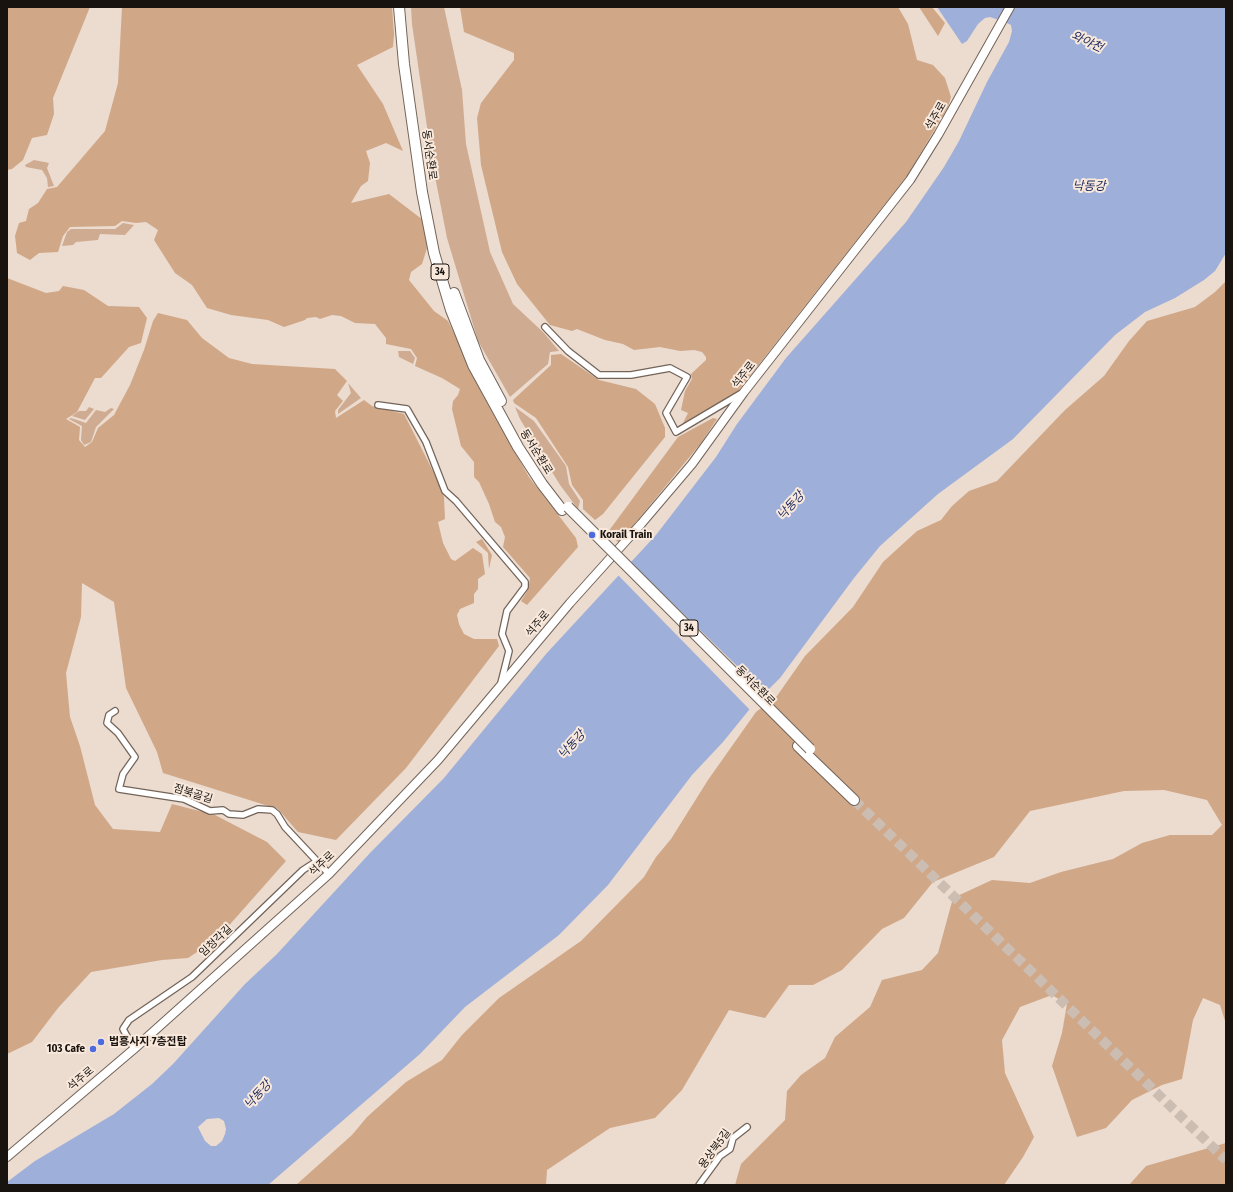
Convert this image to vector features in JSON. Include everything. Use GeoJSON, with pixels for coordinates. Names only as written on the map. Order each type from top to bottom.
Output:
{"type":"FeatureCollection","features":[{"type":"Feature","properties":{"kind":"highway","name":"동서순환로"},"geometry":{"type":"LineString","coordinates":[[399,7],[404,64],[422,192],[434,253],[451,310],[473,365],[518,447],[542,484],[565,508],[798,746],[855,798],[810,749],[565,508],[541,473],[522,441],[479,360],[457,305],[440,247],[428,187],[410,59],[405,7]]}},
{"type":"Feature","properties":{"kind":"street","name":"석주로"},"geometry":{"type":"LineString","coordinates":[[7,1157],[134,1048],[329,874],[433,765],[501,684],[692,464],[744,392],[910,180],[938,135],[1010,7]]}},
{"type":"Feature","properties":{"kind":"street"},"geometry":{"type":"LineString","coordinates":[[545,327],[568,351],[599,375],[631,375],[670,368],[687,377],[666,413],[676,432],[744,392]]}},
{"type":"Feature","properties":{"kind":"street"},"geometry":{"type":"LineString","coordinates":[[378,405],[407,409],[426,442],[445,491],[456,501],[525,582],[525,587],[507,611],[502,634],[509,651],[501,684]]}},
{"type":"Feature","properties":{"kind":"street","name":"점북골길"},"geometry":{"type":"LineString","coordinates":[[116,711],[109,715],[107,723],[118,733],[135,756],[123,774],[119,789],[184,799],[210,811],[222,810],[229,814],[243,815],[258,809],[272,810],[277,814],[285,827],[329,874]]}},
{"type":"Feature","properties":{"kind":"street","name":"임청각길"},"geometry":{"type":"LineString","coordinates":[[134,1048],[123,1029],[129,1020],[192,977],[303,870],[317,861]]}},
{"type":"Feature","properties":{"kind":"street","name":"용상북5길"},"geometry":{"type":"LineString","coordinates":[[700,1185],[720,1156],[730,1149],[733,1138],[747,1127]]}},
{"type":"Feature","properties":{"kind":"shaded area"},"geometry":{"type":"Polygon","coordinates":[[[7,7],[90,7],[53,98],[54,114],[47,135],[32,138],[23,160],[12,169],[7,170],[7,7]]]}},
{"type":"Feature","properties":{"kind":"shaded area"},"geometry":{"type":"Polygon","coordinates":[[[122,7],[392,7],[394,34],[393,47],[357,65],[383,104],[403,151],[386,143],[366,151],[370,163],[368,181],[361,186],[351,203],[389,194],[423,220],[427,248],[422,264],[411,272],[409,280],[434,311],[448,321],[491,410],[529,477],[576,538],[578,547],[527,605],[521,601],[528,590],[530,578],[503,547],[505,537],[501,527],[495,522],[479,482],[474,477],[474,462],[461,446],[452,409],[453,401],[458,395],[460,389],[442,378],[415,366],[417,358],[411,349],[386,344],[386,338],[375,324],[355,323],[341,316],[332,315],[320,319],[316,317],[307,318],[284,327],[268,320],[231,315],[207,308],[192,285],[175,273],[154,240],[158,230],[146,222],[136,223],[122,221],[115,226],[70,227],[63,236],[58,252],[39,253],[30,260],[17,253],[15,236],[19,223],[26,221],[29,209],[38,203],[47,189],[57,187],[105,131],[118,83],[122,7]]]}},
{"type":"Feature","properties":{"kind":"shaded area"},"geometry":{"type":"Polygon","coordinates":[[[411,7],[444,7],[462,90],[466,144],[490,252],[513,304],[544,333],[559,351],[550,352],[548,364],[510,397],[478,341],[447,238],[432,161],[412,24],[411,7]]]}},
{"type":"Feature","properties":{"kind":"shaded area"},"geometry":{"type":"Polygon","coordinates":[[[460,7],[898,7],[908,24],[917,60],[933,65],[945,78],[951,97],[948,107],[907,176],[738,391],[682,425],[688,413],[681,410],[685,391],[692,379],[691,374],[706,360],[706,357],[702,352],[694,350],[680,351],[660,347],[634,350],[623,344],[605,340],[577,329],[572,331],[550,325],[517,284],[502,252],[481,165],[477,118],[481,103],[514,60],[514,53],[464,32],[460,7]]]}},
{"type":"Feature","properties":{"kind":"shaded area"},"geometry":{"type":"Polygon","coordinates":[[[919,7],[932,7],[945,23],[938,36],[919,7]]]}},
{"type":"Feature","properties":{"kind":"shaded area"},"geometry":{"type":"Polygon","coordinates":[[[34,160],[49,163],[47,168],[54,186],[48,187],[47,178],[42,170],[26,167],[25,165],[34,160]]]}},
{"type":"Feature","properties":{"kind":"shaded area"},"geometry":{"type":"Polygon","coordinates":[[[123,223],[134,225],[125,235],[100,234],[98,240],[76,242],[73,245],[62,246],[67,232],[71,229],[115,229],[123,223]]]}},
{"type":"Feature","properties":{"kind":"shaded area"},"geometry":{"type":"Polygon","coordinates":[[[7,278],[46,293],[59,291],[63,286],[84,290],[108,306],[139,307],[147,318],[141,343],[129,347],[101,378],[95,378],[77,412],[66,419],[80,427],[79,440],[85,447],[92,442],[98,428],[114,415],[130,385],[144,350],[153,321],[158,313],[187,320],[202,338],[229,358],[252,364],[335,369],[347,381],[337,395],[343,401],[335,411],[336,418],[364,400],[372,406],[404,414],[440,485],[444,497],[445,519],[438,522],[443,543],[451,559],[455,561],[473,548],[482,554],[485,574],[478,579],[478,589],[474,594],[474,603],[460,609],[457,615],[459,624],[464,634],[474,639],[497,639],[499,646],[406,768],[336,840],[298,832],[278,809],[163,773],[157,752],[126,688],[114,602],[82,583],[81,617],[66,673],[70,717],[80,746],[95,805],[113,829],[160,832],[172,804],[215,815],[267,842],[286,861],[217,939],[188,958],[162,960],[91,972],[58,1008],[32,1042],[7,1054],[7,278]]]}},
{"type":"Feature","properties":{"kind":"shaded area"},"geometry":{"type":"Polygon","coordinates":[[[1226,281],[1226,1024],[1220,1005],[1203,998],[1193,1020],[1182,1079],[1162,1085],[1132,1100],[1106,1128],[1077,1137],[1052,1066],[1062,1033],[1067,1004],[1052,995],[1020,1007],[1002,1040],[1005,1073],[1034,1137],[1023,1157],[1004,1185],[735,1185],[741,1164],[785,1120],[787,1091],[801,1075],[825,1058],[835,1037],[870,1007],[882,980],[922,970],[938,953],[953,898],[992,880],[1030,883],[1061,872],[1113,859],[1142,843],[1170,835],[1212,835],[1222,825],[1207,800],[1164,790],[1124,791],[1030,811],[994,857],[933,882],[904,918],[882,929],[842,970],[813,985],[789,985],[765,1018],[729,1010],[682,1090],[655,1118],[610,1128],[547,1170],[546,1185],[296,1185],[352,1135],[367,1117],[406,1082],[442,1060],[462,1035],[499,998],[581,941],[644,877],[656,857],[671,839],[708,780],[756,712],[777,696],[805,656],[853,607],[883,562],[917,531],[941,520],[952,506],[969,491],[997,481],[1065,410],[1104,376],[1129,341],[1147,321],[1195,307],[1215,292],[1226,281]]]}},
{"type":"Feature","properties":{"kind":"shaded area"},"geometry":{"type":"Polygon","coordinates":[[[398,351],[410,351],[415,358],[413,364],[399,357],[398,351]]]}},
{"type":"Feature","properties":{"kind":"shaded area"},"geometry":{"type":"Polygon","coordinates":[[[561,354],[599,380],[636,389],[655,404],[665,428],[665,437],[603,514],[595,520],[583,509],[583,500],[572,485],[568,467],[536,418],[514,403],[513,400],[551,365],[551,355],[561,354]]]}},
{"type":"Feature","properties":{"kind":"shaded area"},"geometry":{"type":"Polygon","coordinates":[[[348,383],[361,398],[338,414],[338,410],[351,393],[348,383]]]}},
{"type":"Feature","properties":{"kind":"shaded area"},"geometry":{"type":"Polygon","coordinates":[[[89,407],[94,409],[85,420],[72,416],[79,411],[86,411],[89,407]]]}},
{"type":"Feature","properties":{"kind":"shaded area"},"geometry":{"type":"Polygon","coordinates":[[[515,407],[534,421],[566,466],[569,484],[580,501],[578,509],[560,485],[520,419],[515,407]]]}},
{"type":"Feature","properties":{"kind":"shaded area"},"geometry":{"type":"Polygon","coordinates":[[[111,408],[114,409],[96,427],[91,442],[84,445],[81,440],[82,426],[69,419],[71,418],[86,423],[96,410],[105,412],[111,408]]]}},
{"type":"Feature","properties":{"kind":"shaded area"},"geometry":{"type":"Polygon","coordinates":[[[713,418],[717,419],[701,443],[619,543],[608,532],[678,437],[713,418]]]}},
{"type":"Feature","properties":{"kind":"shaded area"},"geometry":{"type":"Polygon","coordinates":[[[482,539],[492,555],[489,569],[488,553],[476,542],[482,539]]]}},
{"type":"Feature","properties":{"kind":"shaded area"},"geometry":{"type":"Polygon","coordinates":[[[1226,1143],[1226,1185],[1129,1185],[1146,1166],[1226,1143]]]}},
{"type":"Feature","properties":{"kind":"water","name":"낙동강"},"geometry":{"type":"Polygon","coordinates":[[[937,7],[1226,7],[1226,253],[1215,271],[1204,280],[1175,298],[1145,312],[1115,335],[1013,439],[938,494],[880,546],[854,578],[780,678],[753,705],[723,742],[692,775],[608,885],[559,935],[465,1007],[420,1054],[268,1185],[7,1185],[7,1182],[35,1161],[114,1114],[152,1084],[173,1064],[245,984],[277,954],[370,853],[444,778],[546,654],[656,535],[716,457],[737,424],[786,358],[906,222],[944,167],[959,141],[987,82],[1009,42],[1012,31],[1011,25],[990,17],[985,18],[978,24],[967,41],[962,44],[937,7]],[[219,1118],[207,1119],[198,1127],[205,1141],[211,1146],[216,1146],[222,1141],[226,1129],[224,1121],[219,1118]]]}},
{"type":"Feature","properties":{"kind":"pier"},"geometry":{"type":"Polygon","coordinates":[[[629,561],[767,695],[751,711],[617,574],[629,561]]]}},
{"type":"Feature","properties":{"kind":"tunnel"},"geometry":{"type":"LineString","coordinates":[[854,800],[1226,1160]]}},
{"type":"Feature","properties":{"kind":"place","name":"Korail Train"},"geometry":{"type":"Point","coordinates":[592,535]}},
{"type":"Feature","properties":{"kind":"place","name":"법흥사지 7층전탑"},"geometry":{"type":"Point","coordinates":[101,1042]}},
{"type":"Feature","properties":{"kind":"place","name":"103 Cafe"},"geometry":{"type":"Point","coordinates":[93,1049]}},
{"type":"Feature","properties":{"kind":"water label","name":"와야천"},"geometry":{"type":"Point","coordinates":[1087,42]}}]}
